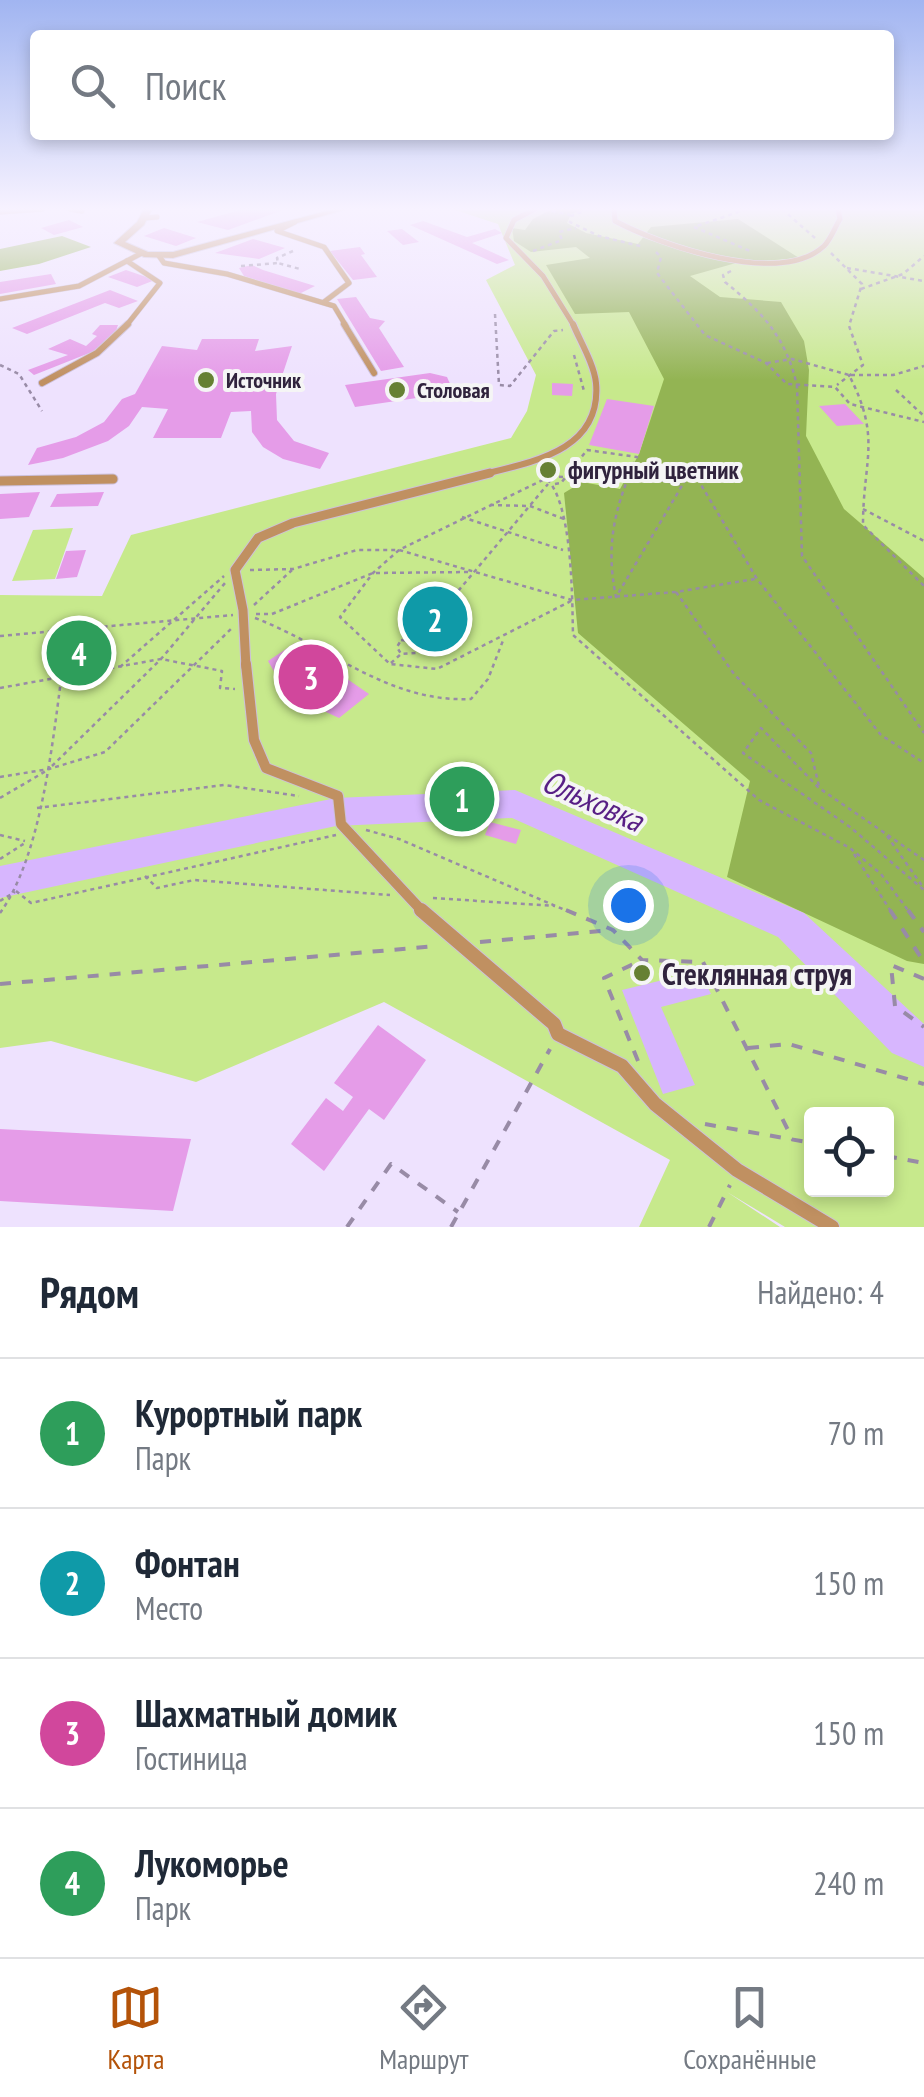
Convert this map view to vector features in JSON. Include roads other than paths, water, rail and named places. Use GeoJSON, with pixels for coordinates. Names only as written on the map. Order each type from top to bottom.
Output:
{"type":"FeatureCollection","features":[{"type":"Feature","properties":{"kind":"lane"},"geometry":{"type":"LineString","coordinates":[[0,299],[79,286],[119,266]]}},
{"type":"Feature","properties":{"kind":"lane"},"geometry":{"type":"LineString","coordinates":[[42,382],[96,358],[127,331],[160,283],[159,278],[136,266]]}},
{"type":"Feature","properties":{"kind":"lane"},"geometry":{"type":"LineString","coordinates":[[186,266],[334,306],[374,373]]}},
{"type":"Feature","properties":{"kind":"lane"},"geometry":{"type":"LineString","coordinates":[[321,304],[348,283],[337,266]]}},
{"type":"Feature","properties":{"kind":"lane"},"geometry":{"type":"LineString","coordinates":[[534,266],[570,316],[596,380],[594,420],[580,436],[536,461],[293,522],[258,538],[234,570],[244,614],[246,690],[258,756],[266,769],[328,788],[338,802],[342,824],[406,897],[554,1024],[558,1034],[622,1066],[670,1118],[737,1170],[832,1227]]}},
{"type":"Feature","properties":{"kind":"lane"},"geometry":{"type":"LineString","coordinates":[[0,482],[114,479]]}},
{"type":"Feature","properties":{"kind":"waterway","name":"Ольховка"},"geometry":{"type":"LineString","coordinates":[[0,882],[336,812],[515,804],[791,925],[907,1038],[924,1046]]}},
{"type":"Feature","properties":{"kind":"place","name":"Источник"},"geometry":{"type":"Point","coordinates":[206,380]}},
{"type":"Feature","properties":{"kind":"place","name":"Столовая"},"geometry":{"type":"Point","coordinates":[397,390]}},
{"type":"Feature","properties":{"kind":"place","name":"фигурный цветник"},"geometry":{"type":"Point","coordinates":[548,470]}},
{"type":"Feature","properties":{"kind":"place","name":"Фонтан"},"geometry":{"type":"Point","coordinates":[435,619]}},
{"type":"Feature","properties":{"kind":"place","name":"Лукоморье"},"geometry":{"type":"Point","coordinates":[79,653]}},
{"type":"Feature","properties":{"kind":"place","name":"Шахматный домик"},"geometry":{"type":"Point","coordinates":[311,677]}},
{"type":"Feature","properties":{"kind":"place","name":"Курортный парк"},"geometry":{"type":"Point","coordinates":[462,799]}},
{"type":"Feature","properties":{"kind":"place","name":"Стеклянная струя"},"geometry":{"type":"Point","coordinates":[642,973]}}]}
